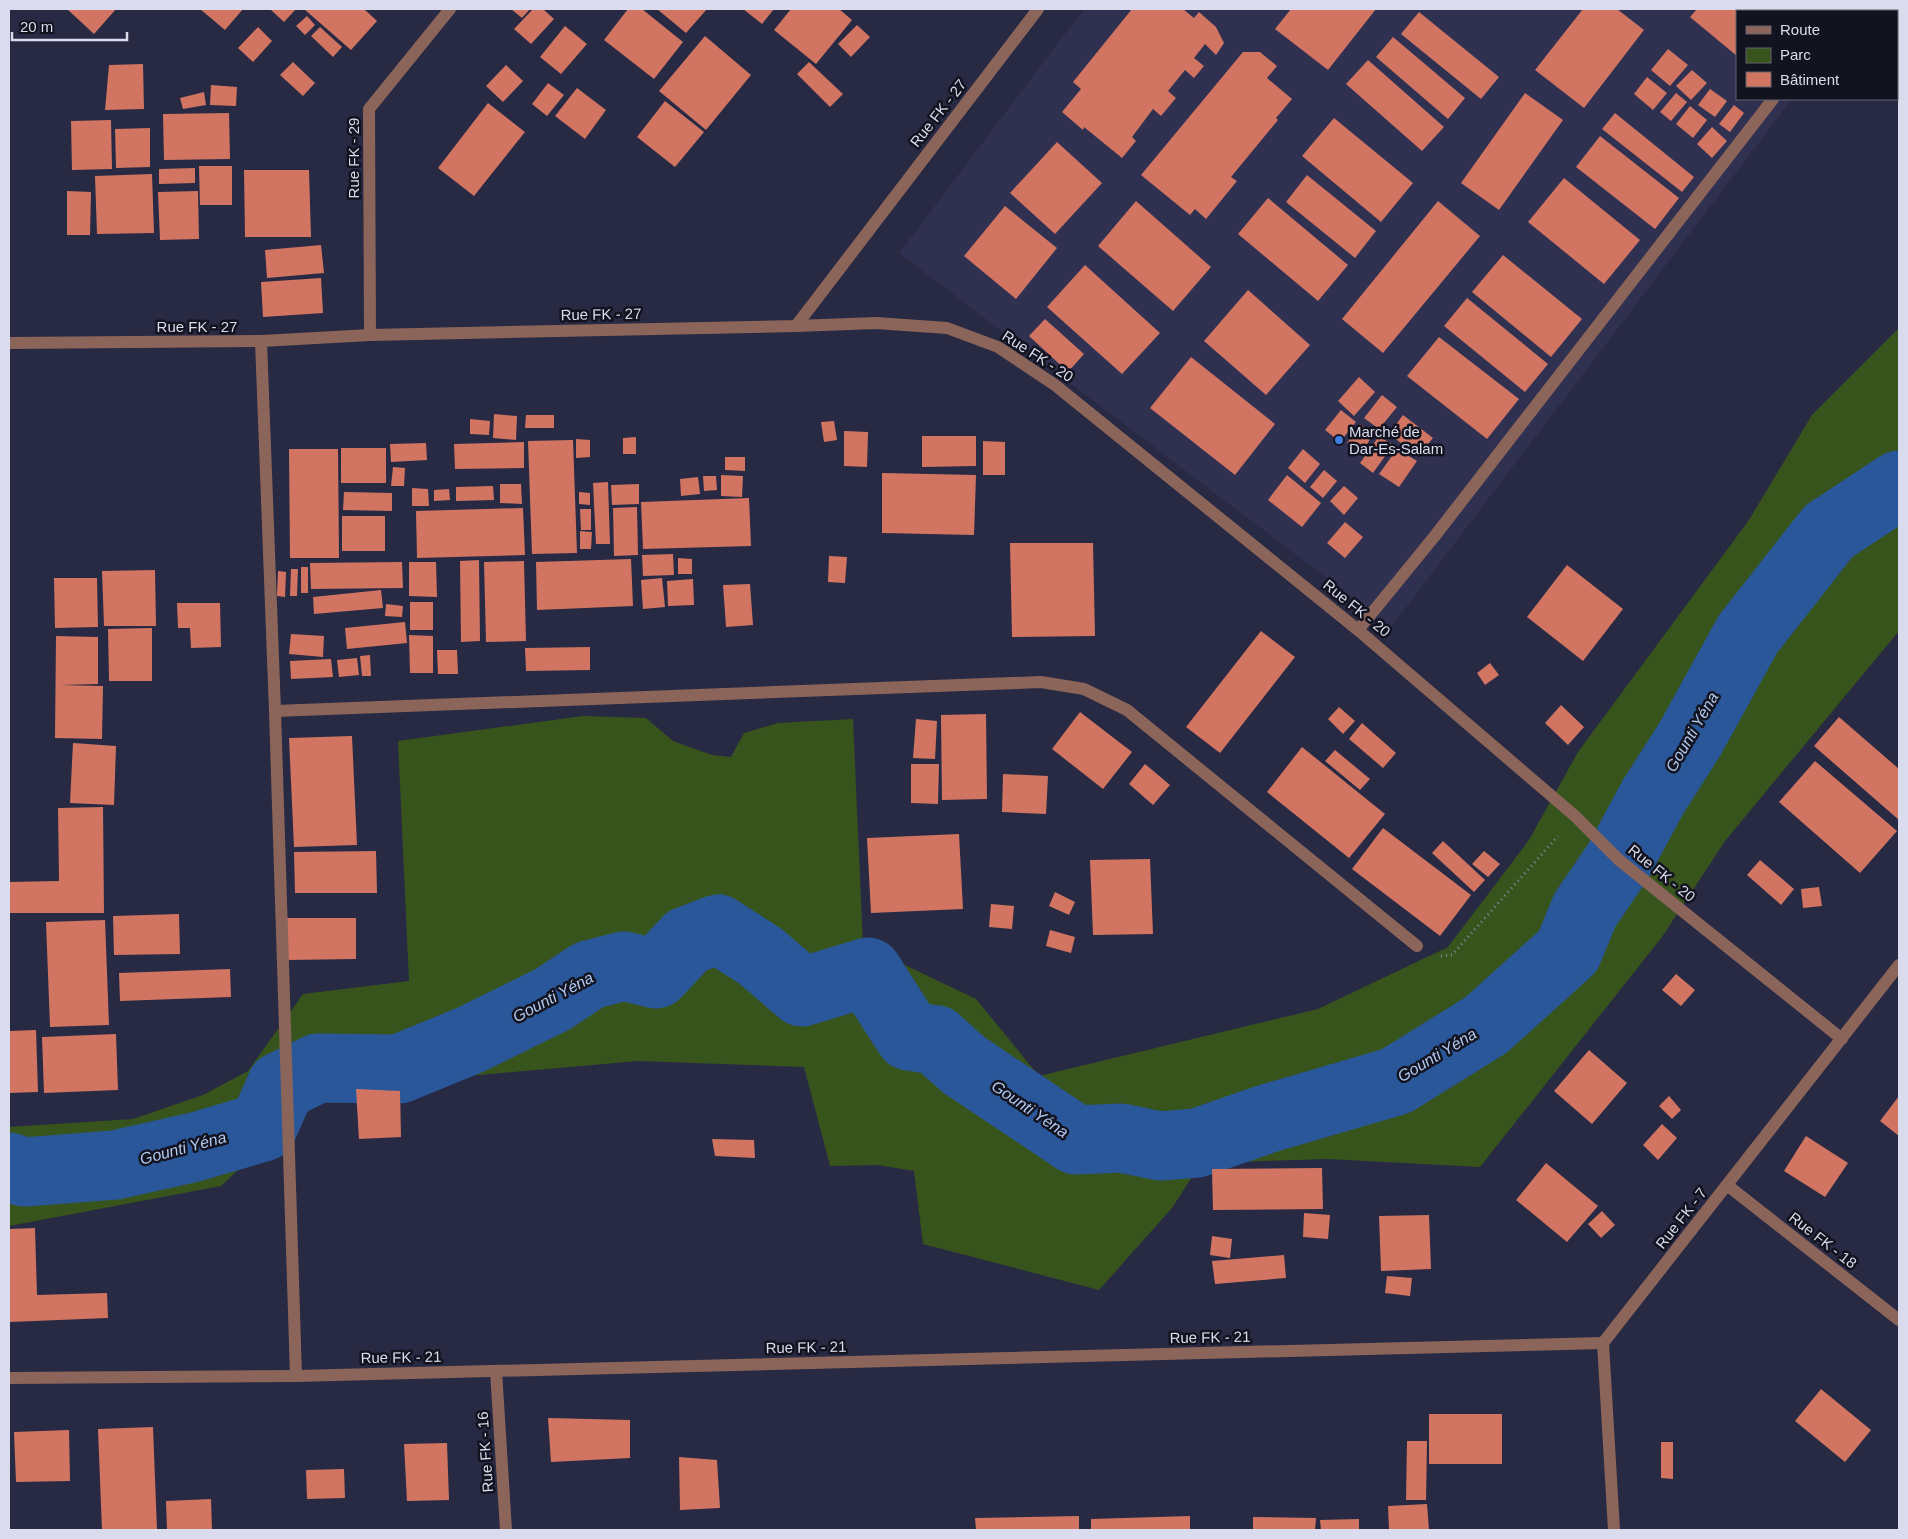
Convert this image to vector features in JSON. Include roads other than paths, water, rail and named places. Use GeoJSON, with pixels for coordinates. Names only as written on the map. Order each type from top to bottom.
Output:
{"type":"FeatureCollection","features":[{"type":"Feature","properties":{"kind":"street","name":"Rue FK - 29"},"geometry":{"type":"LineString","coordinates":[[370,335],[369,109],[450,9]]}},
{"type":"Feature","properties":{"kind":"street","name":"Rue FK - 27"},"geometry":{"type":"LineString","coordinates":[[9,343],[262,341],[370,335],[796,326],[1038,9]]}},
{"type":"Feature","properties":{"kind":"street"},"geometry":{"type":"LineString","coordinates":[[1358,630],[1434,537],[1772,100]]}},
{"type":"Feature","properties":{"kind":"street","name":"Rue FK - 20"},"geometry":{"type":"LineString","coordinates":[[796,326],[876,323],[947,328],[998,347],[1055,385],[1358,630],[1575,816],[1620,860],[1842,1039]]}},
{"type":"Feature","properties":{"kind":"street"},"geometry":{"type":"LineString","coordinates":[[262,341],[296,1376]]}},
{"type":"Feature","properties":{"kind":"street"},"geometry":{"type":"LineString","coordinates":[[275,711],[1041,682],[1084,689],[1127,710],[1417,946]]}},
{"type":"Feature","properties":{"kind":"street","name":"Rue FK - 7"},"geometry":{"type":"LineString","coordinates":[[1603,1343],[1899,966]]}},
{"type":"Feature","properties":{"kind":"street","name":"Rue FK - 18"},"geometry":{"type":"LineString","coordinates":[[1727,1185],[1899,1320]]}},
{"type":"Feature","properties":{"kind":"street"},"geometry":{"type":"LineString","coordinates":[[1603,1343],[1614,1530]]}},
{"type":"Feature","properties":{"kind":"street","name":"Rue FK - 21"},"geometry":{"type":"LineString","coordinates":[[9,1378],[296,1376],[1603,1343]]}},
{"type":"Feature","properties":{"kind":"street","name":"Rue FK - 16"},"geometry":{"type":"LineString","coordinates":[[496,1371],[506,1530]]}},
{"type":"Feature","properties":{"kind":"waterway","name":"Gounti Yéna"},"geometry":{"type":"LineString","coordinates":[[9,1167],[24,1172],[115,1165],[195,1147],[263,1127],[281,1086],[318,1068],[399,1069],[472,1039],[553,999],[589,975],[624,966],[656,974],[687,941],[718,929],[760,956],[802,992],[868,972],[909,1036],[936,1040],[964,1065],[1076,1140],[1121,1138],[1160,1146],[1197,1143],[1266,1119],[1396,1081],[1486,1025],[1568,951],[1585,910],[1619,860],[1653,797],[1690,739],[1748,634],[1829,531],[1899,485]]}},
{"type":"Feature","properties":{"kind":"place","name":"Marché de Dar-Es-Salam"},"geometry":{"type":"Point","coordinates":[1339,440]}}]}
